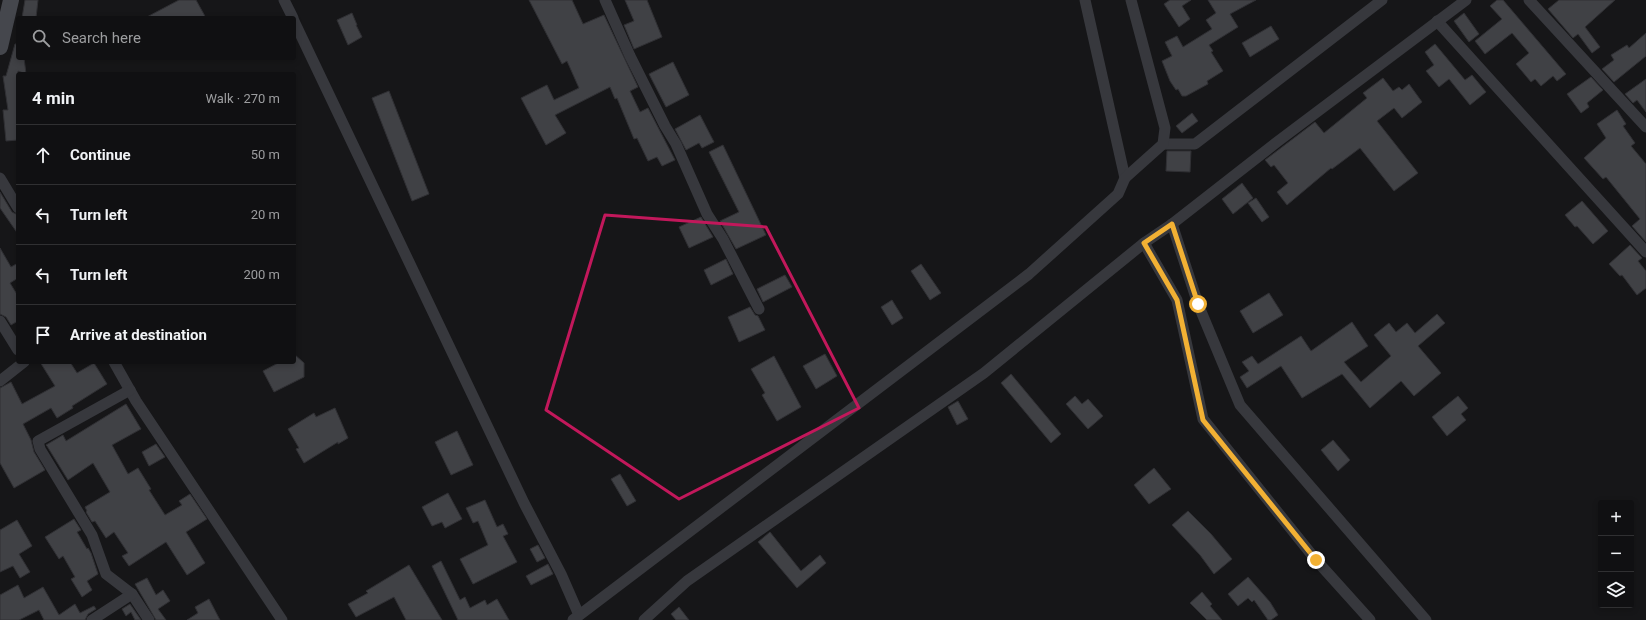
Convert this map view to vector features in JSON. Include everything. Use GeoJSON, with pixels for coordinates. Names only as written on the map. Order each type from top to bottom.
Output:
{"type":"FeatureCollection","features":[{"type":"Feature","properties":{"kind":"street"},"geometry":{"type":"LineString","coordinates":[[1,39],[11,0]]}},
{"type":"Feature","properties":{"kind":"street"},"geometry":{"type":"LineString","coordinates":[[284,0],[292,16]]}},
{"type":"Feature","properties":{"kind":"street"},"geometry":{"type":"LineString","coordinates":[[605,0],[630,56],[676,144],[707,214],[723,239],[759,309]]}},
{"type":"Feature","properties":{"kind":"street"},"geometry":{"type":"LineString","coordinates":[[1086,0],[1125,178]]}},
{"type":"Feature","properties":{"kind":"street"},"geometry":{"type":"LineString","coordinates":[[296,25],[524,503],[561,574],[576,618],[1029,274],[1118,194],[1125,178],[1163,144],[1165,128],[1131,0]]}},
{"type":"Feature","properties":{"kind":"street"},"geometry":{"type":"LineString","coordinates":[[1163,144],[1195,144],[1382,0]]}},
{"type":"Feature","properties":{"kind":"street"},"geometry":{"type":"LineString","coordinates":[[644,620],[687,581],[984,373],[1144,243],[1172,224],[1277,142],[1466,0]]}},
{"type":"Feature","properties":{"kind":"street"},"geometry":{"type":"LineString","coordinates":[[1529,0],[1646,127]]}},
{"type":"Feature","properties":{"kind":"street"},"geometry":{"type":"LineString","coordinates":[[1437,21],[1646,252]]}},
{"type":"Feature","properties":{"kind":"street"},"geometry":{"type":"LineString","coordinates":[[0,178],[16,205]]}},
{"type":"Feature","properties":{"kind":"street"},"geometry":{"type":"LineString","coordinates":[[1172,224],[1198,304],[1240,404],[1426,620]]}},
{"type":"Feature","properties":{"kind":"street"},"geometry":{"type":"LineString","coordinates":[[1144,243],[1177,300],[1203,420],[1316,560],[1370,620]]}},
{"type":"Feature","properties":{"kind":"street"},"geometry":{"type":"LineString","coordinates":[[0,321],[16,347]]}},
{"type":"Feature","properties":{"kind":"street"},"geometry":{"type":"LineString","coordinates":[[0,381],[21,364]]}},
{"type":"Feature","properties":{"kind":"street"},"geometry":{"type":"LineString","coordinates":[[115,364],[130,390],[282,620]]}},
{"type":"Feature","properties":{"kind":"street"},"geometry":{"type":"LineString","coordinates":[[130,390],[38,440],[40,450],[92,535],[106,574],[132,594],[149,620]]}},
{"type":"Feature","properties":{"kind":"street"},"geometry":{"type":"LineString","coordinates":[[92,620],[132,594]]}},
{"type":"Feature","properties":{"kind":"highlighted area"},"geometry":{"type":"Polygon","coordinates":[[[605,215],[766,227],[859,408],[679,499],[546,410],[605,215]]]}},
{"type":"Feature","properties":{"kind":"building"},"geometry":{"type":"Polygon","coordinates":[[[25,0],[38,0],[36,16],[22,16],[25,0]]]}},
{"type":"Feature","properties":{"kind":"building"},"geometry":{"type":"Polygon","coordinates":[[[179,0],[196,0],[205,16],[149,16],[179,0]]]}},
{"type":"Feature","properties":{"kind":"building"},"geometry":{"type":"Polygon","coordinates":[[[529,0],[572,0],[583,24],[604,15],[638,87],[630,91],[640,112],[648,108],[675,160],[662,166],[657,157],[648,161],[637,138],[634,139],[617,98],[615,99],[610,87],[555,115],[566,133],[546,145],[521,98],[547,85],[554,100],[579,88],[567,61],[562,64],[529,0]]]}},
{"type":"Feature","properties":{"kind":"building"},"geometry":{"type":"Polygon","coordinates":[[[625,0],[647,0],[662,37],[634,49],[624,25],[634,21],[625,0]]]}},
{"type":"Feature","properties":{"kind":"building"},"geometry":{"type":"Polygon","coordinates":[[[1170,0],[1191,0],[1182,6],[1190,19],[1179,27],[1164,4],[1170,0]]]}},
{"type":"Feature","properties":{"kind":"building"},"geometry":{"type":"Polygon","coordinates":[[[1208,0],[1256,0],[1230,14],[1238,27],[1209,45],[1213,51],[1211,52],[1223,71],[1207,81],[1208,84],[1186,96],[1182,96],[1178,89],[1176,90],[1170,81],[1162,61],[1172,56],[1165,42],[1177,36],[1183,47],[1212,29],[1206,20],[1216,13],[1208,0]]]}},
{"type":"Feature","properties":{"kind":"building"},"geometry":{"type":"Polygon","coordinates":[[[1497,0],[1503,0],[1566,74],[1557,81],[1553,76],[1541,86],[1535,79],[1531,82],[1516,64],[1529,53],[1512,33],[1485,54],[1475,41],[1502,19],[1490,6],[1497,0]]]}},
{"type":"Feature","properties":{"kind":"building"},"geometry":{"type":"Polygon","coordinates":[[[1559,0],[1615,0],[1585,27],[1600,47],[1592,53],[1578,34],[1573,38],[1548,9],[1559,0]]]}},
{"type":"Feature","properties":{"kind":"building"},"geometry":{"type":"Polygon","coordinates":[[[352,13],[362,37],[348,45],[337,20],[352,13]]]}},
{"type":"Feature","properties":{"kind":"building"},"geometry":{"type":"Polygon","coordinates":[[[1464,13],[1479,34],[1469,42],[1454,21],[1464,13]]]}},
{"type":"Feature","properties":{"kind":"building"},"geometry":{"type":"Polygon","coordinates":[[[1271,26],[1279,39],[1250,57],[1242,43],[1271,26]]]}},
{"type":"Feature","properties":{"kind":"building"},"geometry":{"type":"Polygon","coordinates":[[[1646,33],[1646,56],[1614,82],[1602,69],[1614,60],[1611,55],[1627,45],[1629,48],[1646,33]]]}},
{"type":"Feature","properties":{"kind":"building"},"geometry":{"type":"Polygon","coordinates":[[[16,44],[16,60],[24,60],[26,72],[16,72],[16,140],[6,141],[3,110],[8,110],[3,76],[6,76],[16,44]]]}},
{"type":"Feature","properties":{"kind":"building"},"geometry":{"type":"Polygon","coordinates":[[[1435,44],[1465,80],[1472,75],[1486,92],[1470,105],[1449,79],[1439,87],[1426,71],[1434,65],[1425,52],[1435,44]]]}},
{"type":"Feature","properties":{"kind":"building"},"geometry":{"type":"Polygon","coordinates":[[[673,62],[689,95],[666,107],[649,74],[673,62]]]}},
{"type":"Feature","properties":{"kind":"building"},"geometry":{"type":"Polygon","coordinates":[[[1591,77],[1603,90],[1587,103],[1589,107],[1581,113],[1567,94],[1591,77]]]}},
{"type":"Feature","properties":{"kind":"building"},"geometry":{"type":"Polygon","coordinates":[[[1383,78],[1393,91],[1399,87],[1402,90],[1409,84],[1422,102],[1402,118],[1394,108],[1377,121],[1418,173],[1394,191],[1360,148],[1332,169],[1331,168],[1287,205],[1277,192],[1288,183],[1274,165],[1271,167],[1265,160],[1315,122],[1324,133],[1367,98],[1363,93],[1383,78]]]}},
{"type":"Feature","properties":{"kind":"building"},"geometry":{"type":"Polygon","coordinates":[[[1646,79],[1646,112],[1637,100],[1633,103],[1625,94],[1646,79]]]}},
{"type":"Feature","properties":{"kind":"building"},"geometry":{"type":"Polygon","coordinates":[[[389,91],[429,194],[412,201],[372,98],[389,91]]]}},
{"type":"Feature","properties":{"kind":"building"},"geometry":{"type":"Polygon","coordinates":[[[1617,110],[1626,124],[1623,126],[1635,143],[1631,146],[1646,164],[1646,242],[1632,226],[1640,219],[1606,177],[1603,179],[1584,158],[1606,138],[1597,124],[1617,110]]]}},
{"type":"Feature","properties":{"kind":"building"},"geometry":{"type":"Polygon","coordinates":[[[1192,113],[1198,121],[1182,133],[1176,126],[1192,113]]]}},
{"type":"Feature","properties":{"kind":"building"},"geometry":{"type":"Polygon","coordinates":[[[700,115],[714,142],[702,148],[699,143],[686,150],[675,129],[700,115]]]}},
{"type":"Feature","properties":{"kind":"building"},"geometry":{"type":"Polygon","coordinates":[[[723,145],[766,235],[736,249],[720,221],[739,212],[709,152],[723,145]]]}},
{"type":"Feature","properties":{"kind":"building"},"geometry":{"type":"Polygon","coordinates":[[[1167,151],[1191,151],[1190,172],[1166,171],[1167,151]]]}},
{"type":"Feature","properties":{"kind":"building"},"geometry":{"type":"Polygon","coordinates":[[[1242,183],[1253,198],[1233,214],[1222,199],[1242,183]]]}},
{"type":"Feature","properties":{"kind":"building"},"geometry":{"type":"Polygon","coordinates":[[[0,192],[12,212],[16,214],[16,231],[0,208],[0,192]]]}},
{"type":"Feature","properties":{"kind":"building"},"geometry":{"type":"Polygon","coordinates":[[[1256,198],[1269,217],[1262,222],[1248,203],[1256,198]]]}},
{"type":"Feature","properties":{"kind":"building"},"geometry":{"type":"Polygon","coordinates":[[[1582,201],[1608,231],[1593,244],[1565,215],[1582,201]]]}},
{"type":"Feature","properties":{"kind":"building"},"geometry":{"type":"Polygon","coordinates":[[[701,217],[713,237],[689,248],[679,227],[701,217]]]}},
{"type":"Feature","properties":{"kind":"building"},"geometry":{"type":"Polygon","coordinates":[[[1630,245],[1642,258],[1638,261],[1646,271],[1646,288],[1637,295],[1622,275],[1620,276],[1609,264],[1630,245]]]}},
{"type":"Feature","properties":{"kind":"building"},"geometry":{"type":"Polygon","coordinates":[[[0,248],[11,267],[16,264],[16,279],[10,283],[16,293],[16,322],[11,325],[6,317],[0,314],[0,248]]]}},
{"type":"Feature","properties":{"kind":"building"},"geometry":{"type":"Polygon","coordinates":[[[726,259],[733,274],[711,285],[704,270],[726,259]]]}},
{"type":"Feature","properties":{"kind":"building"},"geometry":{"type":"Polygon","coordinates":[[[921,264],[941,293],[930,300],[911,271],[921,264]]]}},
{"type":"Feature","properties":{"kind":"building"},"geometry":{"type":"Polygon","coordinates":[[[785,275],[792,287],[763,302],[757,289],[785,275]]]}},
{"type":"Feature","properties":{"kind":"building"},"geometry":{"type":"Polygon","coordinates":[[[1269,293],[1283,315],[1253,333],[1240,311],[1269,293]]]}},
{"type":"Feature","properties":{"kind":"building"},"geometry":{"type":"Polygon","coordinates":[[[892,300],[903,318],[892,325],[881,307],[892,300]]]}},
{"type":"Feature","properties":{"kind":"building"},"geometry":{"type":"Polygon","coordinates":[[[750,307],[755,315],[758,316],[765,330],[739,342],[728,317],[750,307]]]}},
{"type":"Feature","properties":{"kind":"building"},"geometry":{"type":"Polygon","coordinates":[[[1437,314],[1445,323],[1418,346],[1441,373],[1414,396],[1401,381],[1370,408],[1342,374],[1302,398],[1281,366],[1247,388],[1240,377],[1249,371],[1242,362],[1252,356],[1258,364],[1301,336],[1311,351],[1352,322],[1368,346],[1344,362],[1361,382],[1391,356],[1374,335],[1389,323],[1396,332],[1407,323],[1415,333],[1437,314]]]}},
{"type":"Feature","properties":{"kind":"building"},"geometry":{"type":"Polygon","coordinates":[[[825,354],[837,376],[816,389],[803,366],[825,354]]]}},
{"type":"Feature","properties":{"kind":"building"},"geometry":{"type":"Polygon","coordinates":[[[296,356],[304,363],[304,377],[274,392],[263,371],[276,364],[296,364],[296,356]]]}},
{"type":"Feature","properties":{"kind":"building"},"geometry":{"type":"Polygon","coordinates":[[[774,356],[801,407],[777,421],[762,395],[765,393],[751,369],[774,356]]]}},
{"type":"Feature","properties":{"kind":"building"},"geometry":{"type":"Polygon","coordinates":[[[41,364],[71,364],[77,373],[95,364],[107,384],[72,406],[73,408],[57,418],[51,408],[23,424],[31,440],[34,452],[45,470],[14,488],[0,463],[0,388],[11,382],[22,404],[55,386],[41,364]]]}},
{"type":"Feature","properties":{"kind":"building"},"geometry":{"type":"Polygon","coordinates":[[[1011,374],[1061,434],[1051,443],[1001,383],[1011,374]]]}},
{"type":"Feature","properties":{"kind":"building"},"geometry":{"type":"Polygon","coordinates":[[[1075,396],[1082,404],[1088,399],[1103,416],[1088,429],[1066,404],[1075,396]]]}},
{"type":"Feature","properties":{"kind":"building"},"geometry":{"type":"Polygon","coordinates":[[[1458,396],[1468,408],[1461,414],[1466,420],[1447,436],[1432,417],[1458,396]]]}},
{"type":"Feature","properties":{"kind":"building"},"geometry":{"type":"Polygon","coordinates":[[[958,401],[968,419],[957,425],[948,407],[958,401]]]}},
{"type":"Feature","properties":{"kind":"building"},"geometry":{"type":"Polygon","coordinates":[[[126,404],[141,429],[112,445],[128,474],[138,468],[151,489],[149,490],[165,515],[182,505],[179,501],[190,494],[207,519],[186,532],[205,563],[187,575],[166,542],[129,566],[122,556],[128,553],[114,532],[106,538],[95,521],[92,522],[86,512],[85,507],[110,492],[93,463],[68,480],[46,445],[63,435],[66,441],[126,404]]]}},
{"type":"Feature","properties":{"kind":"building"},"geometry":{"type":"Polygon","coordinates":[[[335,408],[348,438],[338,444],[338,442],[304,463],[296,449],[299,448],[288,429],[314,413],[316,417],[335,408]]]}},
{"type":"Feature","properties":{"kind":"building"},"geometry":{"type":"Polygon","coordinates":[[[457,431],[473,465],[451,475],[435,442],[457,431]]]}},
{"type":"Feature","properties":{"kind":"building"},"geometry":{"type":"Polygon","coordinates":[[[1333,440],[1350,460],[1338,471],[1321,450],[1333,440]]]}},
{"type":"Feature","properties":{"kind":"building"},"geometry":{"type":"Polygon","coordinates":[[[156,444],[165,457],[149,466],[142,452],[156,444]]]}},
{"type":"Feature","properties":{"kind":"building"},"geometry":{"type":"Polygon","coordinates":[[[1154,468],[1171,489],[1149,504],[1134,485],[1154,468]]]}},
{"type":"Feature","properties":{"kind":"building"},"geometry":{"type":"Polygon","coordinates":[[[620,474],[636,501],[627,506],[611,479],[620,474]]]}},
{"type":"Feature","properties":{"kind":"building"},"geometry":{"type":"Polygon","coordinates":[[[448,493],[462,519],[445,528],[442,522],[432,526],[422,507],[448,493]]]}},
{"type":"Feature","properties":{"kind":"building"},"geometry":{"type":"Polygon","coordinates":[[[485,500],[497,527],[503,524],[508,534],[503,536],[517,562],[473,584],[460,559],[488,545],[478,521],[473,523],[466,508],[485,500]]]}},
{"type":"Feature","properties":{"kind":"building"},"geometry":{"type":"Polygon","coordinates":[[[1188,511],[1211,534],[1232,559],[1214,574],[1200,555],[1172,525],[1188,511]]]}},
{"type":"Feature","properties":{"kind":"building"},"geometry":{"type":"Polygon","coordinates":[[[74,519],[81,530],[77,532],[91,553],[98,574],[87,581],[92,590],[82,597],[71,579],[75,577],[63,556],[59,559],[45,537],[74,519]]]}},
{"type":"Feature","properties":{"kind":"building"},"geometry":{"type":"Polygon","coordinates":[[[17,520],[32,546],[19,554],[30,572],[20,578],[13,566],[0,572],[0,530],[17,520]]]}},
{"type":"Feature","properties":{"kind":"building"},"geometry":{"type":"Polygon","coordinates":[[[770,532],[801,571],[820,555],[826,563],[797,588],[758,542],[770,532]]]}},
{"type":"Feature","properties":{"kind":"building"},"geometry":{"type":"Polygon","coordinates":[[[538,545],[545,558],[537,562],[530,549],[538,545]]]}},
{"type":"Feature","properties":{"kind":"building"},"geometry":{"type":"Polygon","coordinates":[[[441,561],[460,600],[465,597],[470,608],[485,600],[487,605],[497,599],[509,620],[458,620],[432,566],[441,561]]]}},
{"type":"Feature","properties":{"kind":"building"},"geometry":{"type":"Polygon","coordinates":[[[548,564],[553,574],[531,585],[526,576],[548,564]]]}},
{"type":"Feature","properties":{"kind":"building"},"geometry":{"type":"Polygon","coordinates":[[[409,565],[442,620],[406,620],[394,597],[356,617],[348,604],[368,593],[366,591],[409,565]]]}},
{"type":"Feature","properties":{"kind":"building"},"geometry":{"type":"Polygon","coordinates":[[[1248,577],[1270,602],[1278,615],[1271,620],[1268,620],[1254,600],[1252,602],[1248,598],[1238,606],[1228,594],[1248,577]]]}},
{"type":"Feature","properties":{"kind":"building"},"geometry":{"type":"Polygon","coordinates":[[[147,578],[156,595],[163,590],[170,601],[158,609],[166,620],[156,620],[135,584],[147,578]]]}},
{"type":"Feature","properties":{"kind":"building"},"geometry":{"type":"Polygon","coordinates":[[[18,585],[24,598],[43,587],[59,615],[75,604],[80,613],[94,606],[96,609],[88,614],[85,620],[44,620],[39,610],[19,620],[0,620],[0,595],[18,585]]]}},
{"type":"Feature","properties":{"kind":"building"},"geometry":{"type":"Polygon","coordinates":[[[1202,592],[1212,604],[1210,606],[1222,620],[1207,620],[1190,603],[1202,592]]]}},
{"type":"Feature","properties":{"kind":"building"},"geometry":{"type":"Polygon","coordinates":[[[209,599],[220,620],[187,620],[198,613],[195,607],[209,599]]]}},
{"type":"Feature","properties":{"kind":"building"},"geometry":{"type":"Polygon","coordinates":[[[130,604],[141,620],[135,620],[131,612],[126,616],[122,609],[130,604]]]}},
{"type":"Feature","properties":{"kind":"building"},"geometry":{"type":"Polygon","coordinates":[[[679,607],[689,620],[676,620],[671,614],[679,607]]]}},
{"type":"Feature","properties":{"kind":"route"},"geometry":{"type":"LineString","coordinates":[[1198,304],[1172,224],[1144,243],[1177,300],[1203,420],[1316,560]]}}]}
